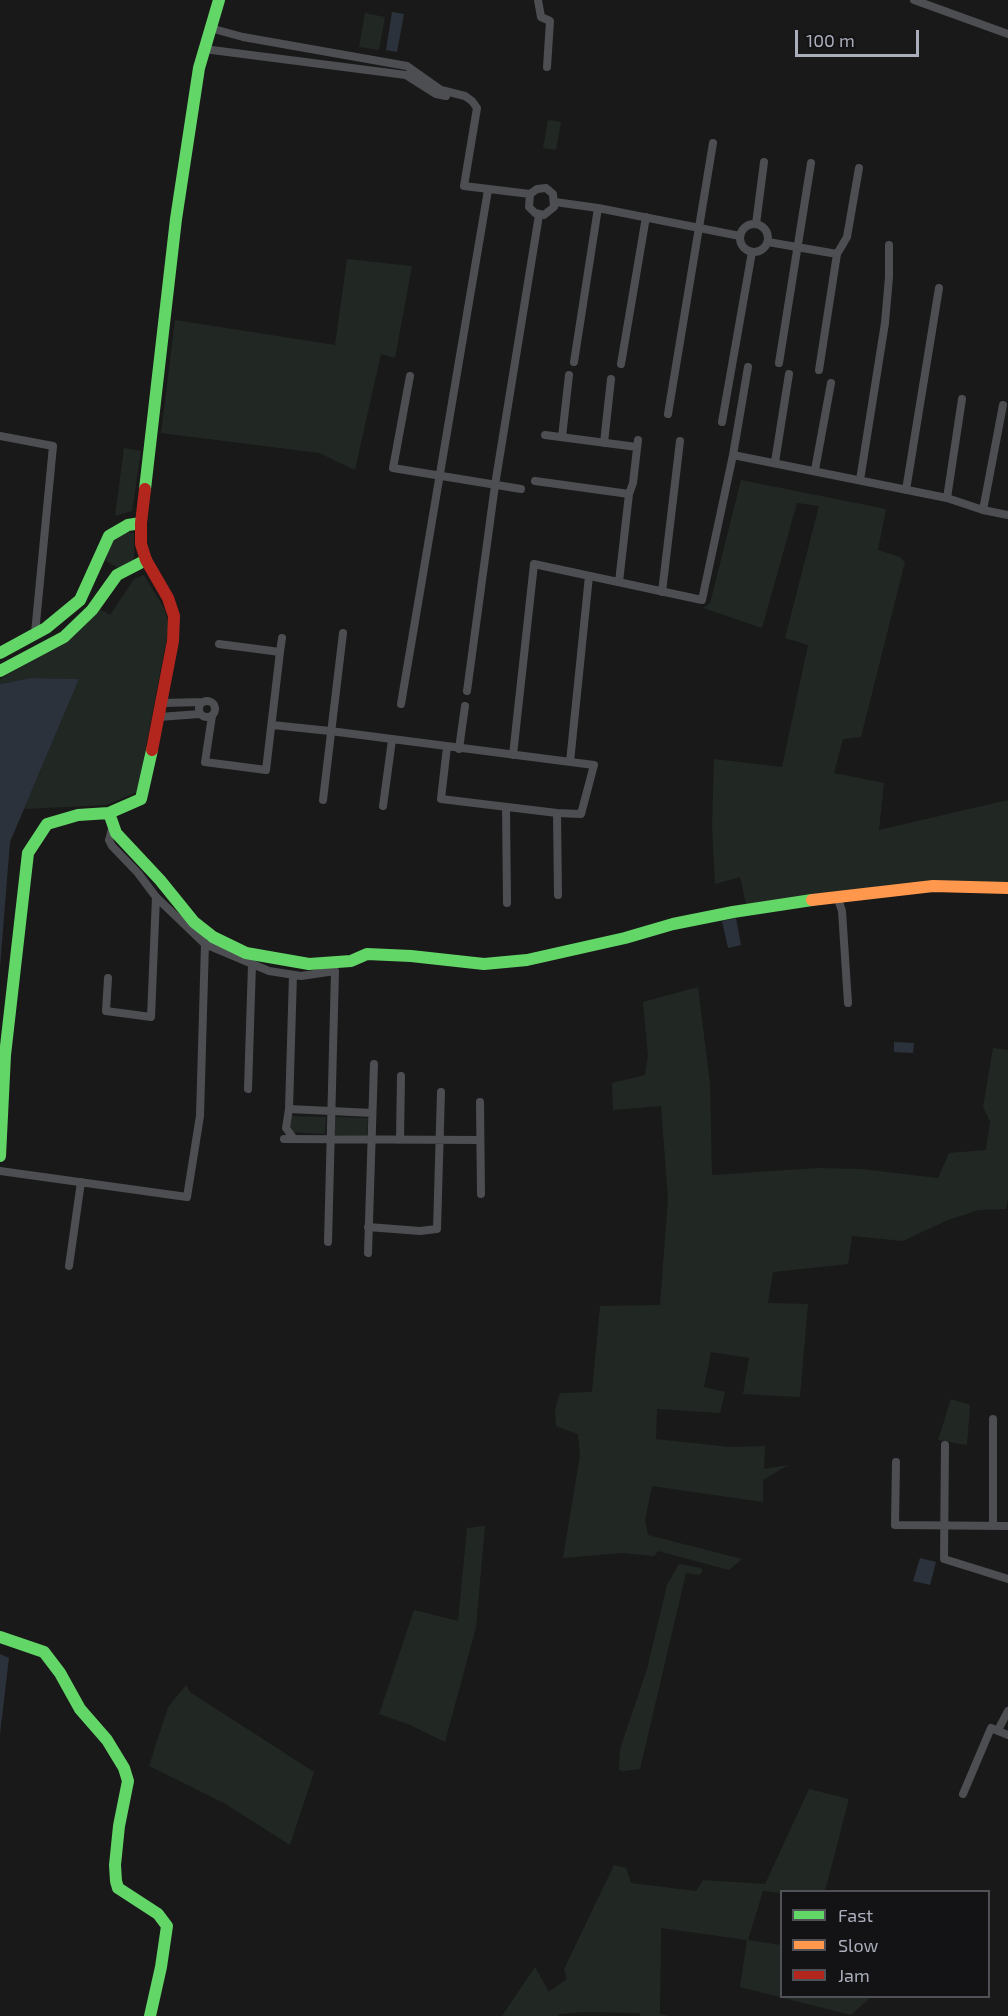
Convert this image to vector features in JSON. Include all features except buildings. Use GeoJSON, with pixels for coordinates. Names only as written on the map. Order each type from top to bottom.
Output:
{"type":"FeatureCollection","features":[{"type":"Feature","properties":{"kind":"main road"},"geometry":{"type":"LineString","coordinates":[[0,1156],[5,1055],[28,853],[46,824],[78,814],[111,819],[141,799],[162,703],[173,640],[174,616],[168,598],[146,560],[141,544],[141,523],[176,219],[199,68],[219,0]]}},
{"type":"Feature","properties":{"kind":"main road"},"geometry":{"type":"LineString","coordinates":[[0,653],[46,628],[80,600],[108,536],[128,525],[141,523]]}},
{"type":"Feature","properties":{"kind":"main road"},"geometry":{"type":"LineString","coordinates":[[0,671],[64,637],[92,610],[117,575],[146,560]]}},
{"type":"Feature","properties":{"kind":"main road"},"geometry":{"type":"LineString","coordinates":[[111,819],[116,833],[194,921],[213,938],[246,953],[309,964],[351,961],[367,954],[484,964],[527,960],[625,938],[673,924],[837,896],[933,886],[1008,888]]}},
{"type":"Feature","properties":{"kind":"main road"},"geometry":{"type":"LineString","coordinates":[[0,1637],[44,1652],[60,1673],[80,1709],[107,1740],[124,1768],[128,1781],[119,1826],[115,1865],[116,1881],[118,1888],[158,1914],[167,1926],[163,1957],[150,2016]]}},
{"type":"Feature","properties":{"kind":"street"},"geometry":{"type":"LineString","coordinates":[[538,0],[541,17],[550,21],[547,67]]}},
{"type":"Feature","properties":{"kind":"street"},"geometry":{"type":"LineString","coordinates":[[914,0],[1008,34]]}},
{"type":"Feature","properties":{"kind":"street"},"geometry":{"type":"LineString","coordinates":[[210,28],[243,37],[407,66],[441,90],[465,96],[477,108],[464,186],[530,194]]}},
{"type":"Feature","properties":{"kind":"street"},"geometry":{"type":"LineString","coordinates":[[204,49],[406,75],[436,94],[462,100],[477,108]]}},
{"type":"Feature","properties":{"kind":"street"},"geometry":{"type":"LineString","coordinates":[[668,414],[713,143]]}},
{"type":"Feature","properties":{"kind":"street"},"geometry":{"type":"LineString","coordinates":[[756,224],[764,162]]}},
{"type":"Feature","properties":{"kind":"street"},"geometry":{"type":"LineString","coordinates":[[779,363],[811,164]]}},
{"type":"Feature","properties":{"kind":"street"},"geometry":{"type":"LineString","coordinates":[[819,370],[837,254],[847,237],[859,168]]}},
{"type":"Feature","properties":{"kind":"street"},"geometry":{"type":"LineString","coordinates":[[546,188],[553,194],[555,202],[548,213],[539,215],[529,207],[528,198],[537,189],[546,188]]}},
{"type":"Feature","properties":{"kind":"street"},"geometry":{"type":"LineString","coordinates":[[401,704],[488,190]]}},
{"type":"Feature","properties":{"kind":"street"},"geometry":{"type":"LineString","coordinates":[[555,202],[598,208],[740,236]]}},
{"type":"Feature","properties":{"kind":"street"},"geometry":{"type":"LineString","coordinates":[[574,362],[598,208]]}},
{"type":"Feature","properties":{"kind":"street"},"geometry":{"type":"LineString","coordinates":[[467,692],[495,485],[539,215]]}},
{"type":"Feature","properties":{"kind":"street"},"geometry":{"type":"LineString","coordinates":[[621,364],[646,217]]}},
{"type":"Feature","properties":{"kind":"street"},"geometry":{"type":"LineString","coordinates":[[756,224],[767,232],[768,242],[762,249],[752,252],[744,248],[740,236],[747,225],[756,224]]}},
{"type":"Feature","properties":{"kind":"street"},"geometry":{"type":"LineString","coordinates":[[768,242],[837,254]]}},
{"type":"Feature","properties":{"kind":"street"},"geometry":{"type":"LineString","coordinates":[[860,480],[885,323],[889,246]]}},
{"type":"Feature","properties":{"kind":"street"},"geometry":{"type":"LineString","coordinates":[[722,422],[752,252]]}},
{"type":"Feature","properties":{"kind":"street"},"geometry":{"type":"LineString","coordinates":[[906,490],[939,288]]}},
{"type":"Feature","properties":{"kind":"street"},"geometry":{"type":"LineString","coordinates":[[513,755],[534,564],[702,600],[733,455],[748,367]]}},
{"type":"Feature","properties":{"kind":"street"},"geometry":{"type":"LineString","coordinates":[[775,462],[789,374]]}},
{"type":"Feature","properties":{"kind":"street"},"geometry":{"type":"LineString","coordinates":[[562,437],[569,375]]}},
{"type":"Feature","properties":{"kind":"street"},"geometry":{"type":"LineString","coordinates":[[410,376],[393,468],[521,489]]}},
{"type":"Feature","properties":{"kind":"street"},"geometry":{"type":"LineString","coordinates":[[603,443],[611,379]]}},
{"type":"Feature","properties":{"kind":"street"},"geometry":{"type":"LineString","coordinates":[[815,470],[831,383]]}},
{"type":"Feature","properties":{"kind":"street"},"geometry":{"type":"LineString","coordinates":[[947,498],[962,399]]}},
{"type":"Feature","properties":{"kind":"street"},"geometry":{"type":"LineString","coordinates":[[983,510],[1003,405]]}},
{"type":"Feature","properties":{"kind":"street"},"geometry":{"type":"LineString","coordinates":[[0,435],[53,446],[35,633]]}},
{"type":"Feature","properties":{"kind":"street"},"geometry":{"type":"LineString","coordinates":[[545,435],[603,443],[638,444],[633,483],[629,494],[619,582]]}},
{"type":"Feature","properties":{"kind":"street"},"geometry":{"type":"LineString","coordinates":[[662,592],[680,441]]}},
{"type":"Feature","properties":{"kind":"street"},"geometry":{"type":"LineString","coordinates":[[733,455],[947,498],[983,510],[1008,515]]}},
{"type":"Feature","properties":{"kind":"street"},"geometry":{"type":"LineString","coordinates":[[535,481],[629,494]]}},
{"type":"Feature","properties":{"kind":"street"},"geometry":{"type":"LineString","coordinates":[[570,762],[589,576]]}},
{"type":"Feature","properties":{"kind":"street"},"geometry":{"type":"LineString","coordinates":[[323,800],[343,633]]}},
{"type":"Feature","properties":{"kind":"street"},"geometry":{"type":"LineString","coordinates":[[212,716],[206,762],[266,770],[282,638]]}},
{"type":"Feature","properties":{"kind":"street"},"geometry":{"type":"LineString","coordinates":[[219,644],[280,652]]}},
{"type":"Feature","properties":{"kind":"street"},"geometry":{"type":"LineString","coordinates":[[159,717],[200,714],[207,718],[216,712],[215,706],[208,701],[162,703]]}},
{"type":"Feature","properties":{"kind":"street"},"geometry":{"type":"LineString","coordinates":[[200,714],[199,706],[203,702]]}},
{"type":"Feature","properties":{"kind":"street"},"geometry":{"type":"LineString","coordinates":[[459,749],[465,706]]}},
{"type":"Feature","properties":{"kind":"street"},"geometry":{"type":"LineString","coordinates":[[272,726],[330,731],[594,765],[580,814],[441,799],[447,747]]}},
{"type":"Feature","properties":{"kind":"street"},"geometry":{"type":"LineString","coordinates":[[383,806],[392,740]]}},
{"type":"Feature","properties":{"kind":"street"},"geometry":{"type":"LineString","coordinates":[[506,807],[507,903]]}},
{"type":"Feature","properties":{"kind":"street"},"geometry":{"type":"LineString","coordinates":[[557,813],[558,896]]}},
{"type":"Feature","properties":{"kind":"street"},"geometry":{"type":"LineString","coordinates":[[111,819],[109,840],[156,897],[205,944],[269,971],[301,976],[335,971],[328,1242]]}},
{"type":"Feature","properties":{"kind":"street"},"geometry":{"type":"LineString","coordinates":[[837,896],[842,911],[848,1003]]}},
{"type":"Feature","properties":{"kind":"street"},"geometry":{"type":"LineString","coordinates":[[108,978],[106,1011],[151,1017],[156,897]]}},
{"type":"Feature","properties":{"kind":"street"},"geometry":{"type":"LineString","coordinates":[[0,1171],[187,1197],[200,1116],[205,944]]}},
{"type":"Feature","properties":{"kind":"street"},"geometry":{"type":"LineString","coordinates":[[248,1089],[252,964]]}},
{"type":"Feature","properties":{"kind":"street"},"geometry":{"type":"LineString","coordinates":[[293,975],[289,1109],[286,1128],[294,1139]]}},
{"type":"Feature","properties":{"kind":"street"},"geometry":{"type":"LineString","coordinates":[[368,1253],[374,1064]]}},
{"type":"Feature","properties":{"kind":"street"},"geometry":{"type":"LineString","coordinates":[[400,1140],[401,1076]]}},
{"type":"Feature","properties":{"kind":"street"},"geometry":{"type":"LineString","coordinates":[[368,1227],[420,1231],[437,1229],[441,1092]]}},
{"type":"Feature","properties":{"kind":"street"},"geometry":{"type":"LineString","coordinates":[[480,1102],[481,1194]]}},
{"type":"Feature","properties":{"kind":"street"},"geometry":{"type":"LineString","coordinates":[[289,1109],[372,1113]]}},
{"type":"Feature","properties":{"kind":"street"},"geometry":{"type":"LineString","coordinates":[[284,1139],[480,1140]]}},
{"type":"Feature","properties":{"kind":"street"},"geometry":{"type":"LineString","coordinates":[[69,1266],[81,1182]]}},
{"type":"Feature","properties":{"kind":"street"},"geometry":{"type":"LineString","coordinates":[[993,1419],[993,1526]]}},
{"type":"Feature","properties":{"kind":"street"},"geometry":{"type":"LineString","coordinates":[[945,1445],[944,1559],[1008,1579]]}},
{"type":"Feature","properties":{"kind":"street"},"geometry":{"type":"LineString","coordinates":[[896,1462],[895,1526],[1008,1526]]}},
{"type":"Feature","properties":{"kind":"street"},"geometry":{"type":"LineString","coordinates":[[998,1730],[1008,1711]]}},
{"type":"Feature","properties":{"kind":"street"},"geometry":{"type":"LineString","coordinates":[[963,1794],[991,1728],[1008,1735]]}},
{"type":"Feature","properties":{"kind":"shaded area"},"geometry":{"type":"Polygon","coordinates":[[[392,12],[404,14],[397,52],[386,50],[392,12]]]}},
{"type":"Feature","properties":{"kind":"shaded area"},"geometry":{"type":"Polygon","coordinates":[[[365,13],[385,17],[379,50],[359,47],[365,13]]]}},
{"type":"Feature","properties":{"kind":"shaded area"},"geometry":{"type":"Polygon","coordinates":[[[548,120],[561,122],[556,150],[543,148],[548,120]]]}},
{"type":"Feature","properties":{"kind":"shaded area"},"geometry":{"type":"Polygon","coordinates":[[[347,259],[412,266],[395,358],[381,354],[355,470],[319,453],[161,433],[175,320],[335,345],[347,259]]]}},
{"type":"Feature","properties":{"kind":"shaded area"},"geometry":{"type":"Polygon","coordinates":[[[124,448],[141,451],[132,511],[115,516],[124,448]]]}},
{"type":"Feature","properties":{"kind":"shaded area"},"geometry":{"type":"Polygon","coordinates":[[[741,480],[886,509],[878,550],[900,557],[905,562],[861,737],[843,739],[834,773],[884,783],[879,830],[1008,800],[1008,884],[829,892],[746,904],[740,877],[715,884],[712,826],[714,759],[782,767],[808,645],[785,638],[819,506],[797,503],[762,628],[703,608],[710,603],[741,480]]]}},
{"type":"Feature","properties":{"kind":"shaded area"},"geometry":{"type":"Polygon","coordinates":[[[125,532],[134,533],[134,563],[120,569],[106,561],[110,540],[125,532]]]}},
{"type":"Feature","properties":{"kind":"shaded area"},"geometry":{"type":"Polygon","coordinates":[[[144,575],[165,610],[169,627],[137,792],[106,805],[24,809],[79,679],[31,678],[0,684],[0,679],[62,643],[100,609],[110,615],[134,579],[144,575]]]}},
{"type":"Feature","properties":{"kind":"shaded area"},"geometry":{"type":"Polygon","coordinates":[[[31,678],[79,679],[10,842],[0,967],[0,684],[31,678]]]}},
{"type":"Feature","properties":{"kind":"shaded area"},"geometry":{"type":"Polygon","coordinates":[[[736,918],[741,945],[728,948],[722,921],[736,918]]]}},
{"type":"Feature","properties":{"kind":"shaded area"},"geometry":{"type":"Polygon","coordinates":[[[698,987],[710,1084],[712,1175],[817,1168],[861,1169],[938,1178],[949,1153],[986,1150],[990,1121],[983,1107],[993,1048],[1008,1050],[1008,1197],[1006,1209],[979,1210],[948,1220],[903,1241],[852,1236],[848,1264],[773,1272],[768,1303],[808,1304],[800,1397],[743,1394],[749,1358],[711,1352],[704,1387],[725,1392],[720,1413],[657,1409],[656,1439],[730,1447],[765,1446],[764,1469],[788,1465],[763,1480],[763,1502],[652,1486],[645,1520],[648,1535],[742,1559],[729,1570],[658,1551],[654,1556],[622,1553],[563,1558],[580,1455],[578,1434],[556,1426],[555,1410],[560,1393],[592,1392],[600,1306],[660,1305],[668,1199],[661,1106],[613,1110],[612,1083],[645,1075],[648,1055],[643,1002],[698,987]]]}},
{"type":"Feature","properties":{"kind":"shaded area"},"geometry":{"type":"Polygon","coordinates":[[[894,1042],[914,1043],[913,1053],[894,1052],[894,1042]]]}},
{"type":"Feature","properties":{"kind":"shaded area"},"geometry":{"type":"Polygon","coordinates":[[[286,1116],[326,1117],[325,1134],[286,1132],[286,1116]]]}},
{"type":"Feature","properties":{"kind":"shaded area"},"geometry":{"type":"Polygon","coordinates":[[[335,1117],[368,1118],[367,1136],[334,1135],[335,1117]]]}},
{"type":"Feature","properties":{"kind":"shaded area"},"geometry":{"type":"Polygon","coordinates":[[[951,1399],[970,1405],[967,1445],[938,1440],[951,1399]]]}},
{"type":"Feature","properties":{"kind":"shaded area"},"geometry":{"type":"Polygon","coordinates":[[[485,1526],[476,1627],[445,1742],[408,1724],[379,1714],[414,1610],[458,1621],[467,1528],[485,1526]]]}},
{"type":"Feature","properties":{"kind":"shaded area"},"geometry":{"type":"Polygon","coordinates":[[[920,1558],[936,1562],[930,1585],[913,1581],[920,1558]]]}},
{"type":"Feature","properties":{"kind":"shaded area"},"geometry":{"type":"Polygon","coordinates":[[[679,1564],[701,1568],[703,1571],[699,1575],[686,1573],[640,1769],[619,1770],[620,1749],[647,1669],[667,1585],[679,1564]]]}},
{"type":"Feature","properties":{"kind":"shaded area"},"geometry":{"type":"Polygon","coordinates":[[[0,1654],[9,1658],[0,1734],[0,1654]]]}},
{"type":"Feature","properties":{"kind":"shaded area"},"geometry":{"type":"Polygon","coordinates":[[[186,1685],[190,1692],[314,1772],[290,1845],[224,1803],[149,1766],[168,1707],[186,1685]]]}},
{"type":"Feature","properties":{"kind":"shaded area"},"geometry":{"type":"Polygon","coordinates":[[[809,1789],[849,1799],[825,1890],[780,1890],[780,1893],[763,1891],[748,1940],[780,1945],[780,1997],[740,1987],[747,1940],[661,1928],[660,2014],[669,2016],[583,2012],[559,2014],[558,2016],[502,2016],[535,1967],[549,1992],[567,1979],[564,1969],[614,1865],[626,1868],[631,1883],[696,1891],[703,1880],[765,1884],[809,1789]]]}},
{"type":"Feature","properties":{"kind":"shaded area"},"geometry":{"type":"Polygon","coordinates":[[[784,1998],[870,1998],[851,2015],[784,1998]]]}},
{"type":"Feature","properties":{"kind":"traffic: fast"},"geometry":{"type":"LineString","coordinates":[[145,489],[176,219],[199,68],[219,0]]}},
{"type":"Feature","properties":{"kind":"traffic: fast"},"geometry":{"type":"LineString","coordinates":[[0,653],[46,628],[80,600],[109,536],[128,525],[141,523]]}},
{"type":"Feature","properties":{"kind":"traffic: fast"},"geometry":{"type":"LineString","coordinates":[[0,671],[64,637],[92,610],[117,575],[146,560]]}},
{"type":"Feature","properties":{"kind":"traffic: fast"},"geometry":{"type":"LineString","coordinates":[[0,1156],[5,1055],[28,853],[47,824],[78,815],[109,813],[141,799],[152,750]]}},
{"type":"Feature","properties":{"kind":"traffic: fast"},"geometry":{"type":"LineString","coordinates":[[109,813],[116,833],[160,880],[194,922],[213,937],[246,953],[309,964],[351,961],[367,954],[484,964],[527,960],[625,938],[673,924],[812,900]]}},
{"type":"Feature","properties":{"kind":"traffic: fast"},"geometry":{"type":"LineString","coordinates":[[0,1637],[44,1652],[60,1673],[80,1709],[107,1740],[124,1768],[128,1781],[119,1826],[115,1865],[116,1881],[118,1888],[158,1914],[167,1926],[150,2016]]}},
{"type":"Feature","properties":{"kind":"traffic: slow"},"geometry":{"type":"LineString","coordinates":[[812,900],[933,886],[1008,888]]}},
{"type":"Feature","properties":{"kind":"traffic: jam"},"geometry":{"type":"LineString","coordinates":[[145,489],[141,544],[146,560],[168,598],[174,616],[173,641],[152,750]]}}]}
